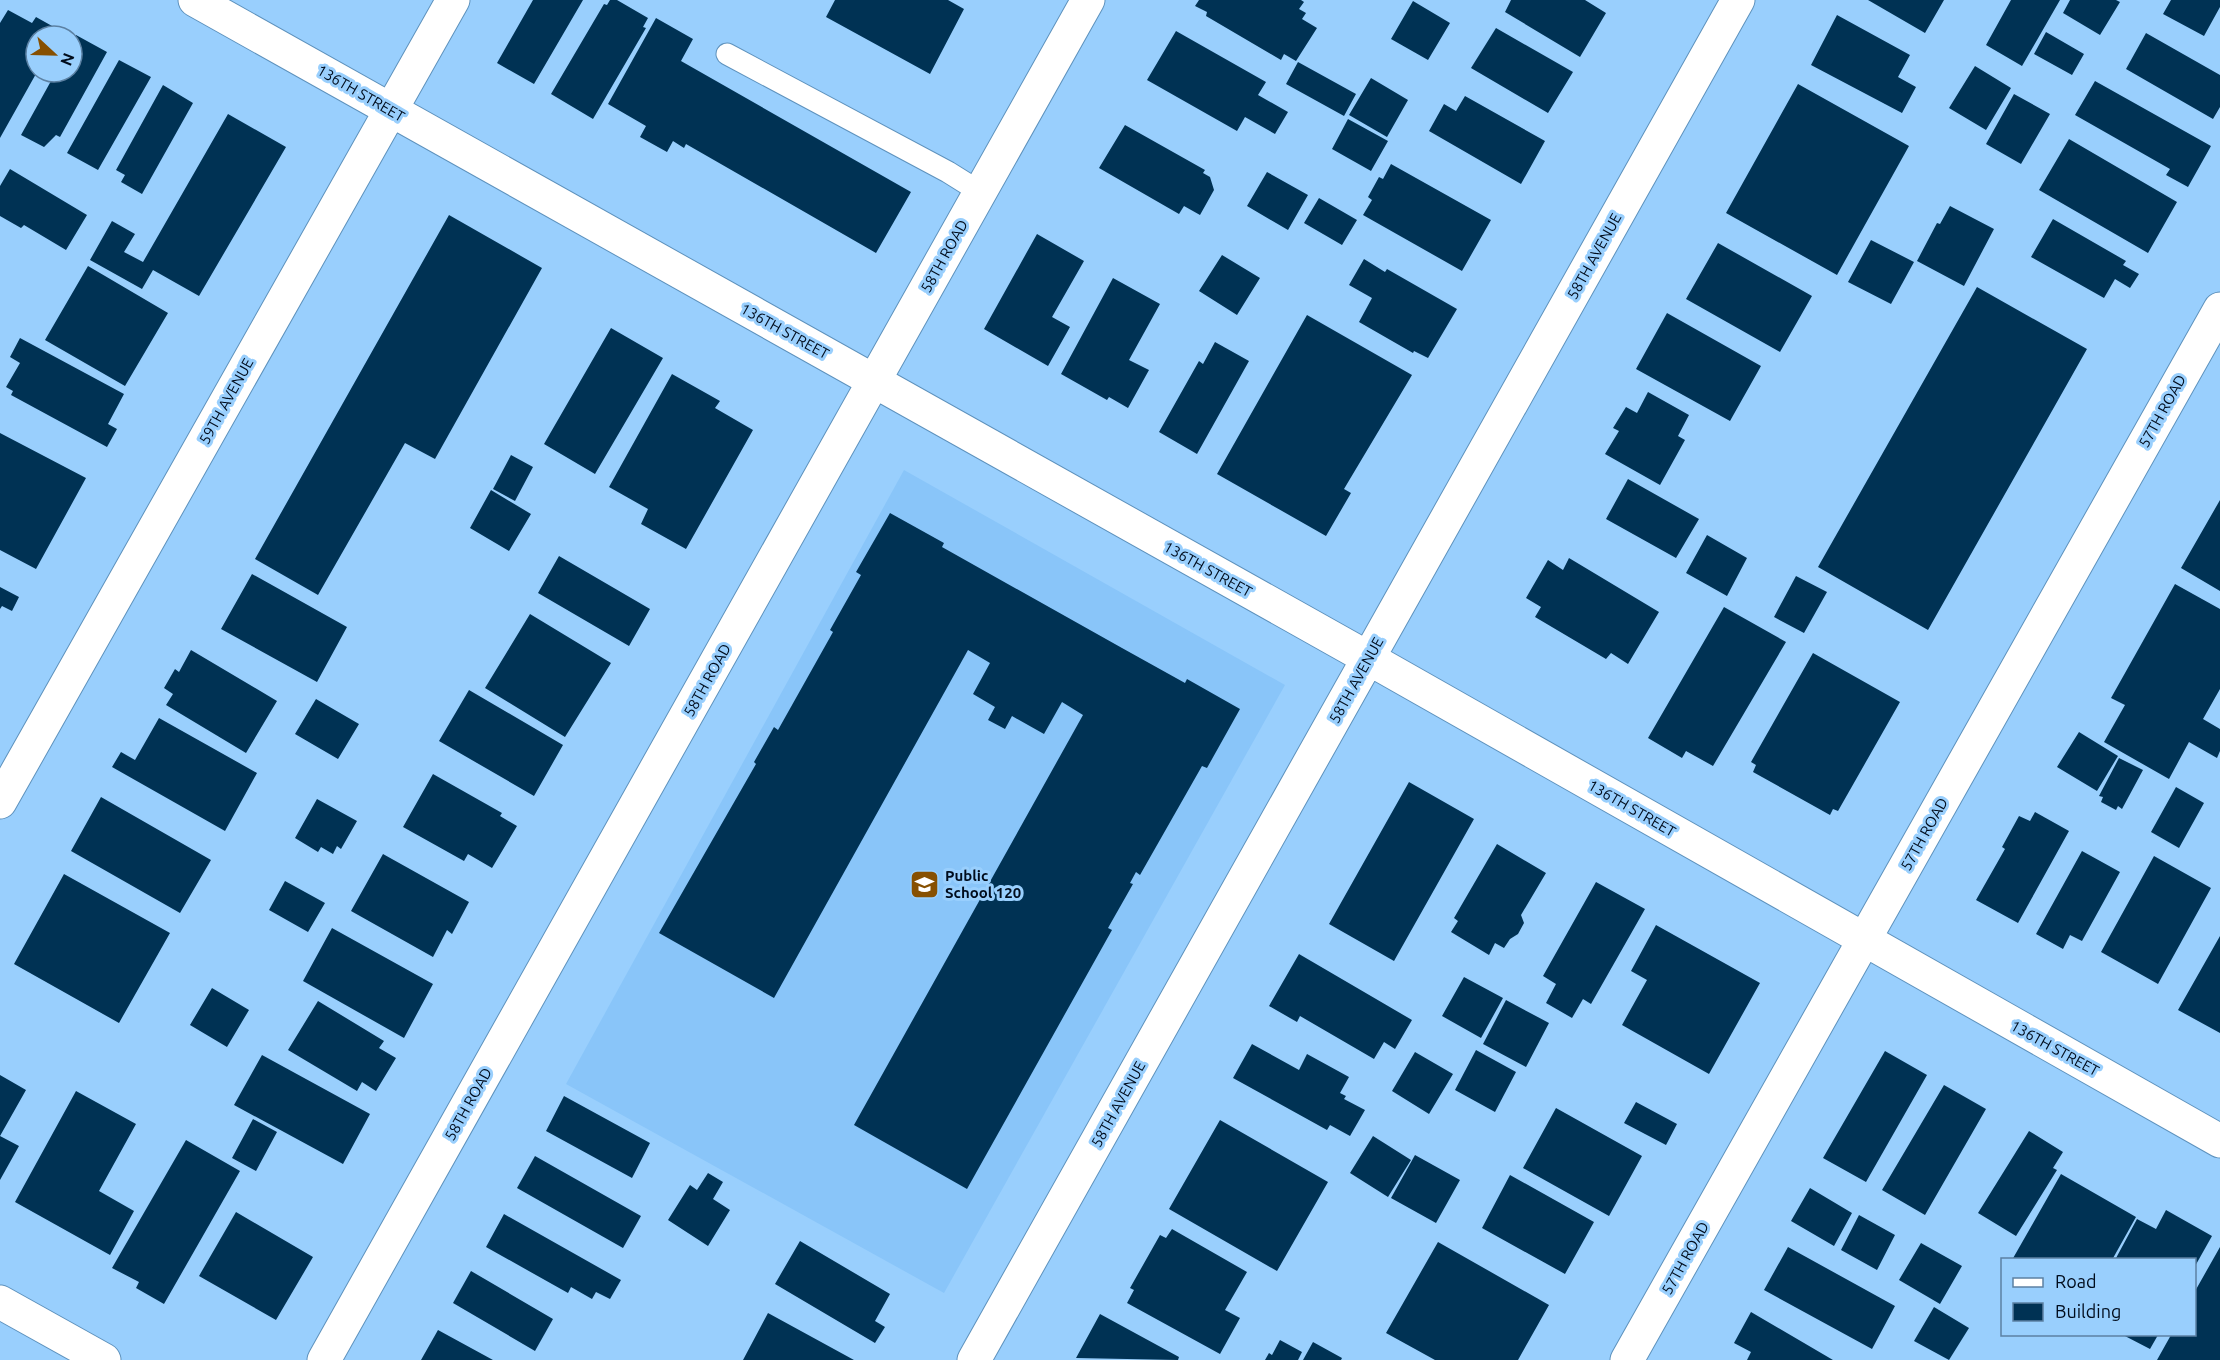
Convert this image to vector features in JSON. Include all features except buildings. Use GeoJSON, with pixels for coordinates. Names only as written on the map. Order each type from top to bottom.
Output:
{"type":"FeatureCollection","features":[{"type":"Feature","properties":{"kind":"street","name":"136TH STREET"},"geometry":{"type":"LineString","coordinates":[[195,0],[1368,658],[2220,1141]]}},
{"type":"Feature","properties":{"kind":"street","name":"59TH AVENUE"},"geometry":{"type":"LineString","coordinates":[[0,802],[453,0]]}},
{"type":"Feature","properties":{"kind":"street","name":"58TH ROAD"},"geometry":{"type":"LineString","coordinates":[[324,1360],[1088,0]]}},
{"type":"Feature","properties":{"kind":"street","name":"58TH AVENUE"},"geometry":{"type":"LineString","coordinates":[[974,1360],[1738,0]]}},
{"type":"Feature","properties":{"kind":"street","name":"57TH ROAD"},"geometry":{"type":"LineString","coordinates":[[1627,1360],[2220,309]]}},
{"type":"Feature","properties":{"kind":"street"},"geometry":{"type":"LineString","coordinates":[[0,1302],[104,1360]]}},
{"type":"Feature","properties":{"kind":"lane"},"geometry":{"type":"LineString","coordinates":[[727,54],[948,172],[980,192]]}},
{"type":"Feature","properties":{"kind":"shaded area","name":"Public School 120"},"geometry":{"type":"Polygon","coordinates":[[[904,470],[1285,685],[944,1293],[566,1084],[904,470]]]}},
{"type":"Feature","properties":{"kind":"place","name":"Public School 120"},"geometry":{"type":"Point","coordinates":[924,884]}}]}
